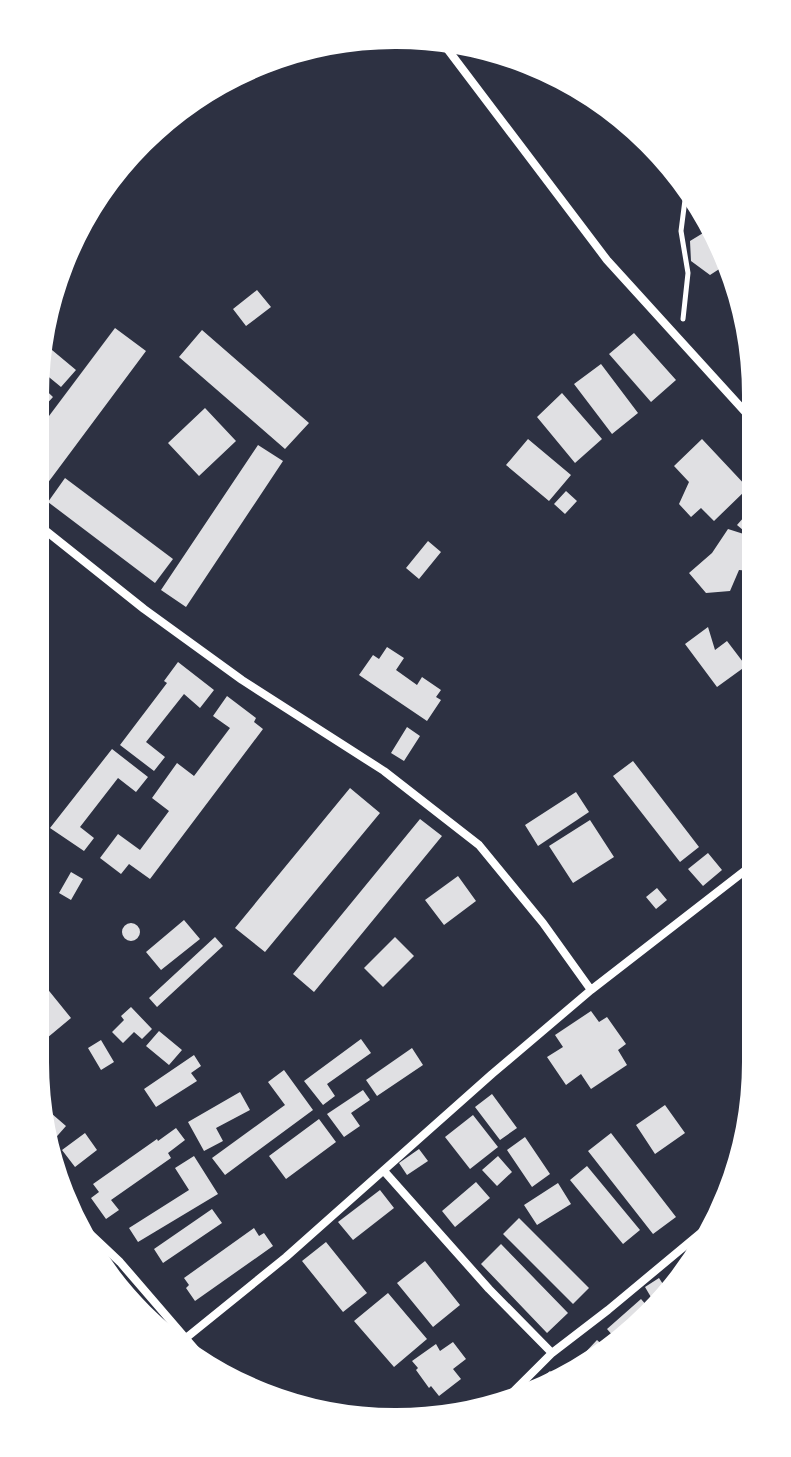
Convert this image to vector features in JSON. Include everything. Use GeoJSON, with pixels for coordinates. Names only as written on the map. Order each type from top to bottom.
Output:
{"type":"FeatureCollection","features":[{"type":"Feature","properties":{"kind":"street"},"geometry":{"type":"LineString","coordinates":[[447,48],[607,260],[747,414]]}},
{"type":"Feature","properties":{"kind":"street"},"geometry":{"type":"LineString","coordinates":[[44,529],[144,609],[242,680],[384,771],[479,845],[543,923],[591,990]]}},
{"type":"Feature","properties":{"kind":"street"},"geometry":{"type":"LineString","coordinates":[[186,1338],[286,1257],[591,990],[747,869]]}},
{"type":"Feature","properties":{"kind":"street"},"geometry":{"type":"LineString","coordinates":[[384,1171],[489,1289],[552,1353]]}},
{"type":"Feature","properties":{"kind":"street"},"geometry":{"type":"LineString","coordinates":[[513,1392],[552,1353],[704,1230]]}},
{"type":"Feature","properties":{"kind":"street"},"geometry":{"type":"LineString","coordinates":[[88,1232],[120,1262],[199,1353]]}},
{"type":"Feature","properties":{"kind":"path"},"geometry":{"type":"LineString","coordinates":[[681,340],[688,273],[681,231],[685,197]]}},
{"type":"Feature","properties":{"kind":"building"},"geometry":{"type":"Polygon","coordinates":[[[706,231],[722,267],[710,275],[691,261],[690,241],[706,231]]]}},
{"type":"Feature","properties":{"kind":"building"},"geometry":{"type":"Polygon","coordinates":[[[257,290],[271,307],[246,326],[233,309],[257,290]]]}},
{"type":"Feature","properties":{"kind":"building"},"geometry":{"type":"Polygon","coordinates":[[[115,328],[146,351],[44,488],[44,423],[115,328]]]}},
{"type":"Feature","properties":{"kind":"building"},"geometry":{"type":"Polygon","coordinates":[[[202,330],[309,423],[285,449],[179,357],[202,330]]]}},
{"type":"Feature","properties":{"kind":"building"},"geometry":{"type":"Polygon","coordinates":[[[634,333],[676,380],[651,402],[609,354],[634,333]]]}},
{"type":"Feature","properties":{"kind":"building"},"geometry":{"type":"Polygon","coordinates":[[[48,346],[76,370],[61,387],[45,374],[48,346]]]}},
{"type":"Feature","properties":{"kind":"building"},"geometry":{"type":"Polygon","coordinates":[[[601,364],[638,413],[612,434],[574,384],[601,364]]]}},
{"type":"Feature","properties":{"kind":"building"},"geometry":{"type":"Polygon","coordinates":[[[44,389],[53,397],[44,407],[44,389]]]}},
{"type":"Feature","properties":{"kind":"building"},"geometry":{"type":"Polygon","coordinates":[[[562,393],[602,439],[575,463],[537,417],[562,393]]]}},
{"type":"Feature","properties":{"kind":"building"},"geometry":{"type":"Polygon","coordinates":[[[205,408],[236,441],[199,476],[168,443],[205,408]]]}},
{"type":"Feature","properties":{"kind":"building"},"geometry":{"type":"Polygon","coordinates":[[[528,439],[571,475],[549,501],[506,465],[528,439]]]}},
{"type":"Feature","properties":{"kind":"building"},"geometry":{"type":"Polygon","coordinates":[[[702,439],[747,489],[714,521],[701,508],[691,517],[679,504],[689,482],[674,466],[702,439]]]}},
{"type":"Feature","properties":{"kind":"building"},"geometry":{"type":"Polygon","coordinates":[[[258,445],[283,461],[186,607],[161,590],[258,445]]]}},
{"type":"Feature","properties":{"kind":"building"},"geometry":{"type":"Polygon","coordinates":[[[65,478],[173,559],[155,583],[48,502],[65,478]]]}},
{"type":"Feature","properties":{"kind":"building"},"geometry":{"type":"Polygon","coordinates":[[[566,491],[577,501],[565,514],[554,504],[566,491]]]}},
{"type":"Feature","properties":{"kind":"building"},"geometry":{"type":"Polygon","coordinates":[[[747,514],[747,533],[737,525],[747,514]]]}},
{"type":"Feature","properties":{"kind":"building"},"geometry":{"type":"Polygon","coordinates":[[[728,529],[747,535],[747,571],[739,570],[730,591],[706,593],[689,573],[712,553],[728,529]]]}},
{"type":"Feature","properties":{"kind":"building"},"geometry":{"type":"Polygon","coordinates":[[[428,541],[441,552],[419,579],[406,568],[428,541]]]}},
{"type":"Feature","properties":{"kind":"building"},"geometry":{"type":"Polygon","coordinates":[[[708,627],[715,650],[727,641],[746,666],[717,687],[685,644],[708,627]]]}},
{"type":"Feature","properties":{"kind":"building"},"geometry":{"type":"Polygon","coordinates":[[[387,647],[404,658],[396,670],[417,685],[422,677],[441,690],[436,697],[441,700],[427,721],[359,675],[373,655],[379,659],[387,647]]]}},
{"type":"Feature","properties":{"kind":"building"},"geometry":{"type":"Polygon","coordinates":[[[178,662],[214,690],[200,708],[184,694],[146,742],[165,757],[154,771],[120,745],[167,683],[164,681],[178,662]]]}},
{"type":"Feature","properties":{"kind":"building"},"geometry":{"type":"Polygon","coordinates":[[[227,696],[256,718],[254,722],[263,729],[150,879],[129,864],[121,874],[100,858],[118,834],[140,850],[169,811],[152,798],[177,763],[194,776],[230,728],[213,716],[227,696]]]}},
{"type":"Feature","properties":{"kind":"building"},"geometry":{"type":"Polygon","coordinates":[[[407,727],[420,736],[404,761],[391,753],[407,727]]]}},
{"type":"Feature","properties":{"kind":"building"},"geometry":{"type":"Polygon","coordinates":[[[112,749],[148,777],[136,792],[118,778],[80,827],[94,838],[84,851],[50,828],[112,749]]]}},
{"type":"Feature","properties":{"kind":"building"},"geometry":{"type":"Polygon","coordinates":[[[633,761],[699,847],[680,862],[613,776],[633,761]]]}},
{"type":"Feature","properties":{"kind":"building"},"geometry":{"type":"Polygon","coordinates":[[[350,788],[380,813],[265,952],[235,928],[350,788]]]}},
{"type":"Feature","properties":{"kind":"building"},"geometry":{"type":"Polygon","coordinates":[[[576,792],[589,812],[538,846],[525,825],[576,792]]]}},
{"type":"Feature","properties":{"kind":"building"},"geometry":{"type":"Polygon","coordinates":[[[420,819],[442,836],[314,992],[293,974],[420,819]]]}},
{"type":"Feature","properties":{"kind":"building"},"geometry":{"type":"Polygon","coordinates":[[[590,820],[614,857],[573,883],[549,846],[590,820]]]}},
{"type":"Feature","properties":{"kind":"building"},"geometry":{"type":"Polygon","coordinates":[[[708,853],[722,870],[703,886],[688,869],[708,853]]]}},
{"type":"Feature","properties":{"kind":"building"},"geometry":{"type":"Polygon","coordinates":[[[71,872],[83,879],[71,900],[59,893],[71,872]]]}},
{"type":"Feature","properties":{"kind":"building"},"geometry":{"type":"Polygon","coordinates":[[[458,876],[476,901],[444,925],[425,900],[458,876]]]}},
{"type":"Feature","properties":{"kind":"building"},"geometry":{"type":"Polygon","coordinates":[[[657,888],[667,900],[656,909],[646,897],[657,888]]]}},
{"type":"Feature","properties":{"kind":"building"},"geometry":{"type":"Polygon","coordinates":[[[184,920],[200,939],[161,970],[146,952],[184,920]]]}},
{"type":"Feature","properties":{"kind":"building"},"geometry":{"type":"Polygon","coordinates":[[[131,923],[140,932],[131,941],[122,932],[131,923]]]}},
{"type":"Feature","properties":{"kind":"building"},"geometry":{"type":"Polygon","coordinates":[[[215,937],[223,946],[157,1007],[149,998],[215,937]]]}},
{"type":"Feature","properties":{"kind":"building"},"geometry":{"type":"Polygon","coordinates":[[[395,937],[414,956],[383,987],[364,968],[395,937]]]}},
{"type":"Feature","properties":{"kind":"building"},"geometry":{"type":"Polygon","coordinates":[[[44,985],[71,1018],[44,1040],[44,985]]]}},
{"type":"Feature","properties":{"kind":"building"},"geometry":{"type":"Polygon","coordinates":[[[131,1007],[152,1029],[142,1039],[134,1032],[123,1043],[112,1032],[124,1020],[121,1016],[131,1007]]]}},
{"type":"Feature","properties":{"kind":"building"},"geometry":{"type":"Polygon","coordinates":[[[591,1011],[599,1022],[607,1017],[626,1044],[618,1050],[627,1065],[591,1089],[581,1074],[566,1085],[547,1057],[563,1047],[555,1035],[591,1011]]]}},
{"type":"Feature","properties":{"kind":"building"},"geometry":{"type":"Polygon","coordinates":[[[159,1031],[182,1050],[169,1065],[146,1046],[159,1031]]]}},
{"type":"Feature","properties":{"kind":"building"},"geometry":{"type":"Polygon","coordinates":[[[361,1039],[371,1053],[327,1084],[335,1096],[323,1105],[304,1081],[361,1039]]]}},
{"type":"Feature","properties":{"kind":"building"},"geometry":{"type":"Polygon","coordinates":[[[101,1040],[114,1062],[101,1070],[88,1048],[101,1040]]]}},
{"type":"Feature","properties":{"kind":"building"},"geometry":{"type":"Polygon","coordinates":[[[412,1048],[423,1065],[377,1096],[366,1080],[412,1048]]]}},
{"type":"Feature","properties":{"kind":"building"},"geometry":{"type":"Polygon","coordinates":[[[194,1055],[201,1066],[191,1073],[197,1081],[156,1107],[144,1089],[194,1055]]]}},
{"type":"Feature","properties":{"kind":"building"},"geometry":{"type":"Polygon","coordinates":[[[284,1070],[313,1110],[225,1175],[212,1158],[285,1105],[268,1082],[284,1070]]]}},
{"type":"Feature","properties":{"kind":"building"},"geometry":{"type":"Polygon","coordinates":[[[363,1090],[370,1100],[351,1113],[360,1126],[344,1137],[327,1114],[363,1090]]]}},
{"type":"Feature","properties":{"kind":"building"},"geometry":{"type":"Polygon","coordinates":[[[240,1092],[250,1110],[216,1128],[223,1141],[204,1151],[188,1122],[240,1092]]]}},
{"type":"Feature","properties":{"kind":"building"},"geometry":{"type":"Polygon","coordinates":[[[492,1094],[517,1128],[500,1140],[475,1107],[492,1094]]]}},
{"type":"Feature","properties":{"kind":"building"},"geometry":{"type":"Polygon","coordinates":[[[665,1105],[685,1133],[655,1154],[636,1125],[665,1105]]]}},
{"type":"Feature","properties":{"kind":"building"},"geometry":{"type":"Polygon","coordinates":[[[48,1110],[66,1126],[53,1140],[48,1110]]]}},
{"type":"Feature","properties":{"kind":"building"},"geometry":{"type":"Polygon","coordinates":[[[473,1115],[498,1147],[470,1169],[445,1137],[473,1115]]]}},
{"type":"Feature","properties":{"kind":"building"},"geometry":{"type":"Polygon","coordinates":[[[319,1119],[336,1142],[286,1179],[269,1156],[319,1119]]]}},
{"type":"Feature","properties":{"kind":"building"},"geometry":{"type":"Polygon","coordinates":[[[176,1128],[185,1140],[168,1153],[171,1158],[111,1200],[119,1210],[106,1219],[91,1198],[99,1192],[93,1184],[176,1128]]]}},
{"type":"Feature","properties":{"kind":"building"},"geometry":{"type":"Polygon","coordinates":[[[85,1133],[97,1150],[75,1167],[62,1150],[85,1133]]]}},
{"type":"Feature","properties":{"kind":"building"},"geometry":{"type":"Polygon","coordinates":[[[611,1133],[676,1217],[653,1234],[588,1151],[611,1133]]]}},
{"type":"Feature","properties":{"kind":"building"},"geometry":{"type":"Polygon","coordinates":[[[525,1137],[550,1174],[532,1187],[507,1150],[525,1137]]]}},
{"type":"Feature","properties":{"kind":"building"},"geometry":{"type":"Polygon","coordinates":[[[419,1149],[428,1161],[407,1175],[399,1163],[419,1149]]]}},
{"type":"Feature","properties":{"kind":"building"},"geometry":{"type":"Polygon","coordinates":[[[194,1156],[218,1194],[138,1242],[129,1228],[189,1190],[175,1168],[194,1156]]]}},
{"type":"Feature","properties":{"kind":"building"},"geometry":{"type":"Polygon","coordinates":[[[498,1156],[512,1172],[497,1186],[482,1170],[498,1156]]]}},
{"type":"Feature","properties":{"kind":"building"},"geometry":{"type":"Polygon","coordinates":[[[587,1166],[640,1230],[623,1244],[570,1180],[587,1166]]]}},
{"type":"Feature","properties":{"kind":"building"},"geometry":{"type":"Polygon","coordinates":[[[476,1182],[490,1198],[455,1227],[442,1211],[476,1182]]]}},
{"type":"Feature","properties":{"kind":"building"},"geometry":{"type":"Polygon","coordinates":[[[558,1183],[571,1204],[537,1225],[524,1205],[558,1183]]]}},
{"type":"Feature","properties":{"kind":"building"},"geometry":{"type":"Polygon","coordinates":[[[380,1190],[394,1208],[353,1240],[338,1222],[380,1190]]]}},
{"type":"Feature","properties":{"kind":"building"},"geometry":{"type":"Polygon","coordinates":[[[212,1209],[222,1223],[163,1263],[154,1249],[212,1209]]]}},
{"type":"Feature","properties":{"kind":"building"},"geometry":{"type":"Polygon","coordinates":[[[519,1218],[589,1288],[573,1304],[503,1234],[519,1218]]]}},
{"type":"Feature","properties":{"kind":"building"},"geometry":{"type":"Polygon","coordinates":[[[254,1228],[259,1236],[264,1233],[273,1246],[195,1301],[186,1288],[189,1285],[184,1278],[254,1228]]]}},
{"type":"Feature","properties":{"kind":"building"},"geometry":{"type":"Polygon","coordinates":[[[326,1242],[367,1293],[343,1312],[302,1261],[326,1242]]]}},
{"type":"Feature","properties":{"kind":"building"},"geometry":{"type":"Polygon","coordinates":[[[501,1244],[568,1313],[547,1333],[481,1264],[501,1244]]]}},
{"type":"Feature","properties":{"kind":"building"},"geometry":{"type":"Polygon","coordinates":[[[425,1261],[460,1305],[433,1327],[397,1283],[425,1261]]]}},
{"type":"Feature","properties":{"kind":"building"},"geometry":{"type":"Polygon","coordinates":[[[659,1278],[665,1287],[653,1300],[645,1287],[659,1278]]]}},
{"type":"Feature","properties":{"kind":"building"},"geometry":{"type":"Polygon","coordinates":[[[388,1293],[427,1339],[394,1367],[354,1321],[388,1293]]]}},
{"type":"Feature","properties":{"kind":"building"},"geometry":{"type":"Polygon","coordinates":[[[641,1299],[647,1306],[614,1336],[607,1329],[641,1299]]]}},
{"type":"Feature","properties":{"kind":"building"},"geometry":{"type":"Polygon","coordinates":[[[597,1340],[602,1345],[583,1359],[581,1357],[597,1340]]]}},
{"type":"Feature","properties":{"kind":"building"},"geometry":{"type":"Polygon","coordinates":[[[453,1342],[466,1359],[453,1369],[461,1379],[439,1396],[431,1386],[429,1388],[412,1361],[436,1344],[440,1351],[453,1342]]]}},
{"type":"Feature","properties":{"kind":"building"},"geometry":{"type":"Polygon","coordinates":[[[550,1371],[554,1375],[551,1377],[535,1384],[550,1371]]]}}]}
